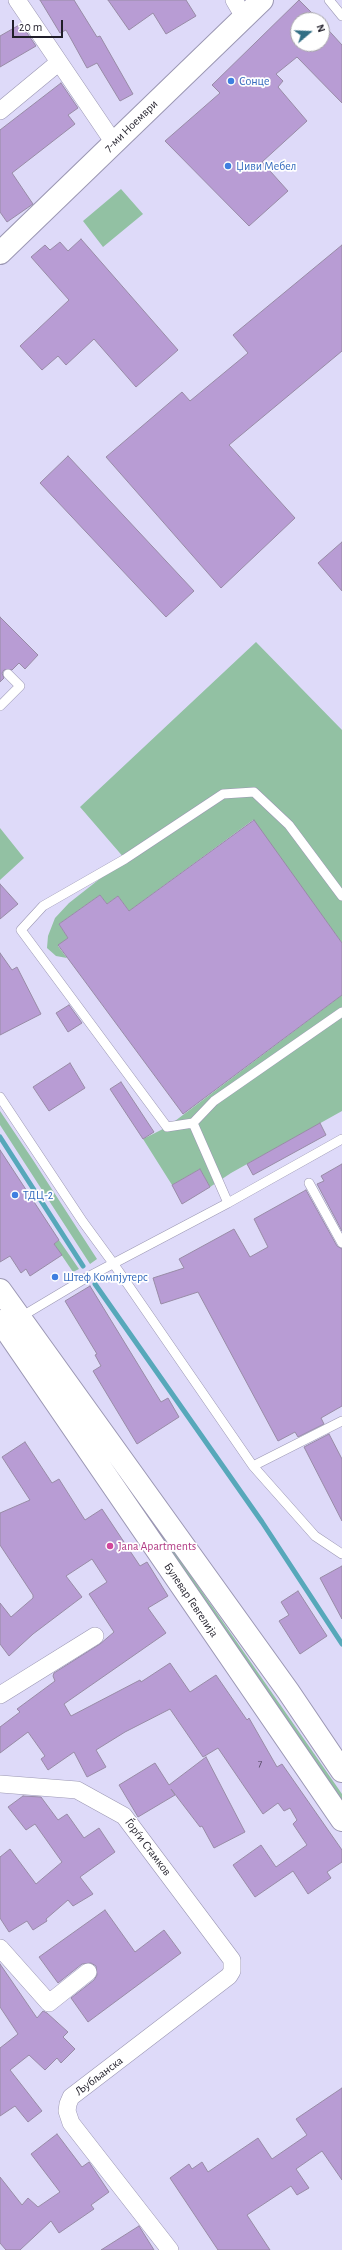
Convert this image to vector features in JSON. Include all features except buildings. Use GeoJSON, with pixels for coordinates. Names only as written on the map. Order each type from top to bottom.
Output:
{"type":"FeatureCollection","features":[{"type":"Feature","properties":{"kind":"main road","name":"7-ми Ноември"},"geometry":{"type":"LineString","coordinates":[[0,253],[114,143],[239,9],[262,0]]}},
{"type":"Feature","properties":{"kind":"main road","name":"Булевар Гевгелија"},"geometry":{"type":"LineString","coordinates":[[0,1290],[8,1323],[342,1820]]}},
{"type":"Feature","properties":{"kind":"main road","name":"Булевар Гевгелија"},"geometry":{"type":"LineString","coordinates":[[8,1323],[288,1691],[342,1771]]}},
{"type":"Feature","properties":{"kind":"street"},"geometry":{"type":"LineString","coordinates":[[17,0],[58,63],[114,143]]}},
{"type":"Feature","properties":{"kind":"street"},"geometry":{"type":"LineString","coordinates":[[0,110],[58,63]]}},
{"type":"Feature","properties":{"kind":"street"},"geometry":{"type":"LineString","coordinates":[[0,1695],[95,1636]]}},
{"type":"Feature","properties":{"kind":"street","name":"Ѓорѓи Стамков"},"geometry":{"type":"LineString","coordinates":[[0,1784],[77,1790],[124,1816],[230,1955],[233,1965]]}},
{"type":"Feature","properties":{"kind":"street"},"geometry":{"type":"LineString","coordinates":[[0,1948],[49,2003],[88,1972]]}},
{"type":"Feature","properties":{"kind":"street","name":"Љубљанска"},"geometry":{"type":"LineString","coordinates":[[170,2250],[71,2123],[67,2111],[68,2104],[71,2097],[229,1976],[233,1965]]}},
{"type":"Feature","properties":{"kind":"lane"},"geometry":{"type":"LineString","coordinates":[[329,0],[342,16]]}},
{"type":"Feature","properties":{"kind":"lane"},"geometry":{"type":"LineString","coordinates":[[0,706],[20,686],[8,674]]}},
{"type":"Feature","properties":{"kind":"lane"},"geometry":{"type":"LineString","coordinates":[[342,896],[289,825],[254,792],[223,794],[125,859],[43,906],[21,930],[167,1126],[193,1123],[214,1101],[342,1012]]}},
{"type":"Feature","properties":{"kind":"lane"},"geometry":{"type":"LineString","coordinates":[[0,1097],[83,1222],[113,1262],[253,1466],[315,1536],[342,1554]]}},
{"type":"Feature","properties":{"kind":"lane"},"geometry":{"type":"LineString","coordinates":[[193,1123],[228,1203]]}},
{"type":"Feature","properties":{"kind":"lane"},"geometry":{"type":"LineString","coordinates":[[8,1323],[113,1262],[228,1203],[342,1139]]}},
{"type":"Feature","properties":{"kind":"lane"},"geometry":{"type":"LineString","coordinates":[[310,1183],[342,1243]]}},
{"type":"Feature","properties":{"kind":"lane"},"geometry":{"type":"LineString","coordinates":[[253,1466],[342,1421]]}},
{"type":"Feature","properties":{"kind":"green space"},"geometry":{"type":"Polygon","coordinates":[[[121,189],[143,214],[103,247],[83,221],[121,189]]]}},
{"type":"Feature","properties":{"kind":"green space"},"geometry":{"type":"Polygon","coordinates":[[[256,642],[342,730],[342,943],[253,820],[129,911],[118,896],[107,904],[100,895],[59,924],[68,938],[58,946],[67,958],[56,956],[47,948],[48,936],[55,918],[69,903],[125,859],[80,807],[256,642]]]}},
{"type":"Feature","properties":{"kind":"green space"},"geometry":{"type":"Polygon","coordinates":[[[0,828],[24,858],[0,880],[0,828]]]}},
{"type":"Feature","properties":{"kind":"green space"},"geometry":{"type":"Polygon","coordinates":[[[342,995],[342,1111],[231,1173],[210,1187],[200,1169],[172,1185],[143,1139],[167,1127],[342,995]]]}},
{"type":"Feature","properties":{"kind":"green space"},"geometry":{"type":"Polygon","coordinates":[[[0,1111],[97,1259],[90,1264],[0,1125],[0,1111]]]}},
{"type":"Feature","properties":{"kind":"green space"},"geometry":{"type":"Polygon","coordinates":[[[59,1240],[79,1269],[73,1272],[54,1244],[59,1240]]]}},
{"type":"Feature","properties":{"kind":"green space"},"geometry":{"type":"Polygon","coordinates":[[[41,1359],[342,1794],[342,1804],[213,1617],[41,1359]]]}},
{"type":"Feature","properties":{"kind":"waterway"},"geometry":{"type":"LineString","coordinates":[[0,1137],[83,1266]]}},
{"type":"Feature","properties":{"kind":"waterway"},"geometry":{"type":"LineString","coordinates":[[95,1284],[262,1522],[342,1644]]}},
{"type":"Feature","properties":{"kind":"place","name":"Сонце"},"geometry":{"type":"Point","coordinates":[231,81]}},
{"type":"Feature","properties":{"kind":"place","name":"Џиви Мебел"},"geometry":{"type":"Point","coordinates":[228,166]}},
{"type":"Feature","properties":{"kind":"place","name":"ТДЦ-2"},"geometry":{"type":"Point","coordinates":[15,1195]}},
{"type":"Feature","properties":{"kind":"place","name":"Штеф Компјутерс"},"geometry":{"type":"Point","coordinates":[55,1277]}},
{"type":"Feature","properties":{"kind":"place","name":"Jana Apartments"},"geometry":{"type":"Point","coordinates":[110,1546]}}]}
